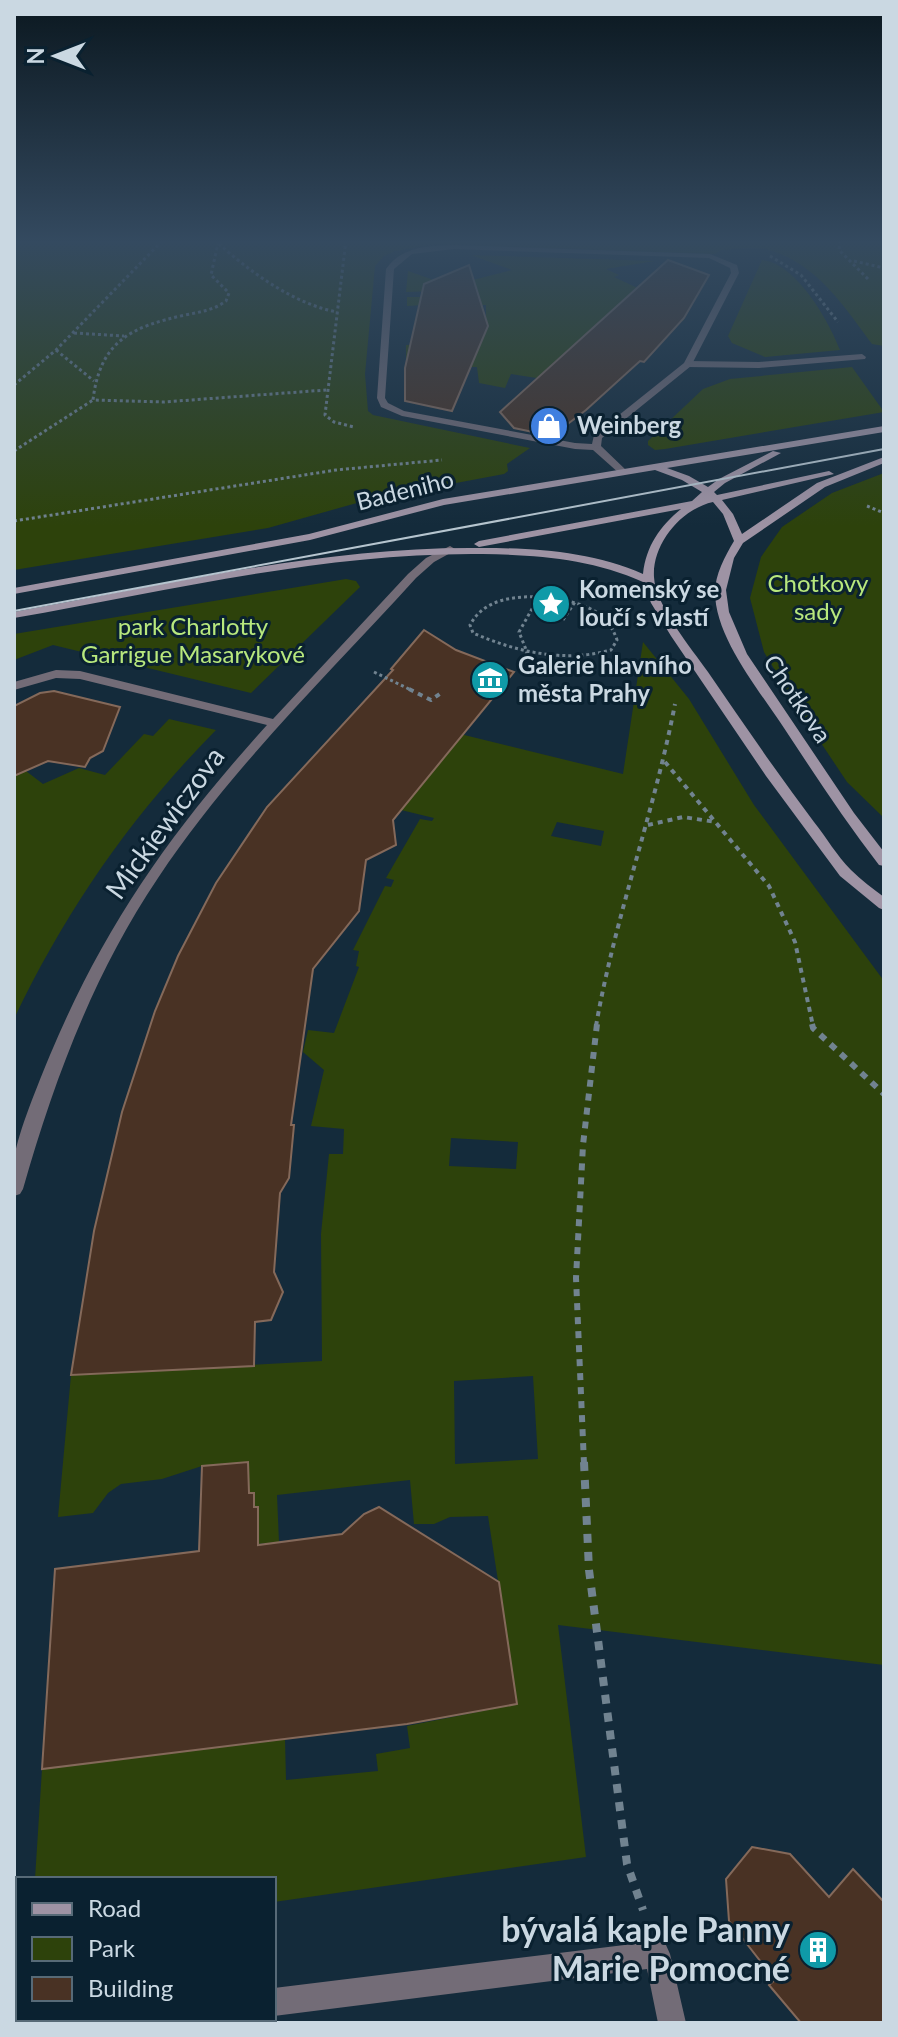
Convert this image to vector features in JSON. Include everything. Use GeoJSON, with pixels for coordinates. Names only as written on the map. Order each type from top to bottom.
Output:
{"type":"FeatureCollection","features":[{"type":"Feature","properties":{"kind":"main road"},"geometry":{"type":"LineString","coordinates":[[712,495],[747,466],[808,442],[884,429]]}},
{"type":"Feature","properties":{"kind":"main road","name":"Badeniho"},"geometry":{"type":"LineString","coordinates":[[14,591],[310,537],[443,502],[808,442]]}},
{"type":"Feature","properties":{"kind":"main road"},"geometry":{"type":"LineString","coordinates":[[650,468],[687,477],[712,495],[732,521],[739,541],[821,485],[884,460]]}},
{"type":"Feature","properties":{"kind":"main road"},"geometry":{"type":"LineString","coordinates":[[857,469],[712,495],[691,504],[659,538],[650,558],[648,580],[657,603],[685,649],[771,773],[845,873],[884,905]]}},
{"type":"Feature","properties":{"kind":"main road","name":"Badeniho"},"geometry":{"type":"LineString","coordinates":[[14,615],[337,557],[450,549],[691,504]]}},
{"type":"Feature","properties":{"kind":"main road","name":"Chotkova"},"geometry":{"type":"LineString","coordinates":[[739,541],[729,558],[720,590],[723,612],[731,633],[741,654],[808,755],[884,862]]}},
{"type":"Feature","properties":{"kind":"main road","name":"Badeniho"},"geometry":{"type":"LineString","coordinates":[[450,549],[579,556],[618,566],[648,580]]}},
{"type":"Feature","properties":{"kind":"street"},"geometry":{"type":"LineString","coordinates":[[385,335],[381,398],[384,405],[402,413],[566,445],[596,447],[623,472]]}},
{"type":"Feature","properties":{"kind":"street"},"geometry":{"type":"LineString","coordinates":[[596,447],[597,437],[688,364],[703,335]]}},
{"type":"Feature","properties":{"kind":"street"},"geometry":{"type":"LineString","coordinates":[[688,364],[744,366],[862,357]]}},
{"type":"Feature","properties":{"kind":"street","name":"Mickiewiczova"},"geometry":{"type":"LineString","coordinates":[[14,1189],[34,1122],[74,1022],[107,950],[153,875],[209,800],[275,723],[412,576],[430,560],[450,549]]}},
{"type":"Feature","properties":{"kind":"street"},"geometry":{"type":"LineString","coordinates":[[14,686],[56,674],[80,675],[275,723]]}},
{"type":"Feature","properties":{"kind":"street"},"geometry":{"type":"LineString","coordinates":[[276,2002],[657,1954],[672,2023]]}},
{"type":"Feature","properties":{"kind":"path"},"geometry":{"type":"LineString","coordinates":[[14,385],[71,335]]}},
{"type":"Feature","properties":{"kind":"path"},"geometry":{"type":"LineString","coordinates":[[108,335],[124,336]]}},
{"type":"Feature","properties":{"kind":"path"},"geometry":{"type":"LineString","coordinates":[[847,335],[862,357]]}},
{"type":"Feature","properties":{"kind":"path"},"geometry":{"type":"LineString","coordinates":[[93,400],[94,381],[108,355],[124,336]]}},
{"type":"Feature","properties":{"kind":"path"},"geometry":{"type":"LineString","coordinates":[[56,350],[94,381]]}},
{"type":"Feature","properties":{"kind":"path"},"geometry":{"type":"LineString","coordinates":[[14,451],[93,400],[164,402],[326,390]]}},
{"type":"Feature","properties":{"kind":"path"},"geometry":{"type":"LineString","coordinates":[[14,521],[336,470],[445,460]]}},
{"type":"Feature","properties":{"kind":"path"},"geometry":{"type":"LineString","coordinates":[[522,595],[545,597],[556,596],[598,610],[614,625],[617,640],[611,650],[597,655],[527,652],[473,633],[470,625],[473,615],[522,595]]}},
{"type":"Feature","properties":{"kind":"path"},"geometry":{"type":"LineString","coordinates":[[524,660],[527,652],[519,632],[537,600],[545,597]]}},
{"type":"Feature","properties":{"kind":"path"},"geometry":{"type":"LineString","coordinates":[[563,620],[575,602]]}},
{"type":"Feature","properties":{"kind":"path"},"geometry":{"type":"LineString","coordinates":[[406,688],[431,700],[441,693]]}},
{"type":"Feature","properties":{"kind":"path"},"geometry":{"type":"LineString","coordinates":[[657,1954],[627,1864],[589,1570],[576,1278],[583,1145],[592,1052],[606,968],[664,762],[675,702]]}},
{"type":"Feature","properties":{"kind":"path"},"geometry":{"type":"LineString","coordinates":[[664,762],[769,886],[795,942],[813,1028],[884,1094]]}},
{"type":"Feature","properties":{"kind":"path"},"geometry":{"type":"LineString","coordinates":[[647,825],[683,817],[716,822]]}},
{"type":"Feature","properties":{"kind":"green space"},"geometry":{"type":"Polygon","coordinates":[[[14,335],[369,335],[365,374],[368,411],[373,415],[530,448],[507,464],[508,471],[504,474],[371,499],[268,528],[14,570],[14,335]]]}},
{"type":"Feature","properties":{"kind":"green space"},"geometry":{"type":"Polygon","coordinates":[[[479,335],[586,335],[543,379],[511,374],[505,388],[479,383],[477,367],[435,367],[406,372],[406,345],[480,344],[479,335]]]}},
{"type":"Feature","properties":{"kind":"green space"},"geometry":{"type":"Polygon","coordinates":[[[833,335],[840,350],[765,357],[732,343],[728,336],[833,335]]]}},
{"type":"Feature","properties":{"kind":"green space"},"geometry":{"type":"Polygon","coordinates":[[[865,335],[884,335],[884,346],[872,344],[865,335]]]}},
{"type":"Feature","properties":{"kind":"green space"},"geometry":{"type":"Polygon","coordinates":[[[852,367],[884,412],[665,449],[655,450],[648,445],[648,441],[703,389],[730,379],[852,367]]]}},
{"type":"Feature","properties":{"kind":"green space","name":"Chotkovy sady"},"geometry":{"type":"Polygon","coordinates":[[[884,473],[884,818],[847,782],[797,707],[764,652],[750,598],[761,557],[782,527],[832,493],[884,473]]]}},
{"type":"Feature","properties":{"kind":"green space","name":"park Charlotty Garrigue Masarykové"},"geometry":{"type":"Polygon","coordinates":[[[346,579],[356,581],[360,587],[251,693],[53,645],[14,660],[14,634],[346,579]]]}},
{"type":"Feature","properties":{"kind":"green space"},"geometry":{"type":"Polygon","coordinates":[[[643,642],[689,699],[754,805],[884,981],[884,1665],[558,1625],[586,1857],[276,1902],[276,1877],[35,1877],[42,1769],[285,1739],[286,1780],[378,1771],[376,1754],[410,1748],[407,1726],[517,1704],[488,1516],[450,1517],[434,1524],[414,1524],[410,1480],[277,1495],[279,1542],[258,1544],[258,1507],[253,1507],[253,1493],[249,1493],[248,1462],[202,1466],[162,1479],[121,1484],[108,1493],[93,1513],[58,1517],[71,1375],[322,1361],[321,1234],[329,1154],[343,1154],[344,1129],[311,1126],[324,1070],[303,1052],[308,1030],[334,1033],[359,967],[356,966],[359,951],[353,950],[385,886],[391,887],[394,880],[386,878],[420,819],[432,821],[434,818],[401,810],[448,731],[623,774],[643,642]],[[557,822],[551,836],[601,846],[604,831],[557,822]],[[451,1138],[449,1166],[516,1169],[518,1142],[451,1138]],[[533,1376],[454,1381],[455,1464],[538,1459],[533,1376]]]}},
{"type":"Feature","properties":{"kind":"green space"},"geometry":{"type":"Polygon","coordinates":[[[169,719],[216,730],[128,830],[78,902],[14,1019],[14,776],[26,771],[43,784],[79,768],[105,775],[144,734],[153,736],[169,719]]]}},
{"type":"Feature","properties":{"kind":"building"},"geometry":{"type":"Polygon","coordinates":[[[412,335],[484,335],[452,411],[405,401],[405,368],[412,335]]]}},
{"type":"Feature","properties":{"kind":"building"},"geometry":{"type":"Polygon","coordinates":[[[585,335],[668,335],[644,362],[640,361],[552,436],[514,428],[500,412],[585,335]]]}},
{"type":"Feature","properties":{"kind":"building"},"geometry":{"type":"Polygon","coordinates":[[[424,630],[456,650],[514,672],[393,820],[396,845],[366,860],[359,911],[313,969],[291,1125],[294,1125],[289,1178],[280,1193],[274,1272],[283,1292],[271,1320],[255,1322],[254,1366],[71,1375],[94,1231],[122,1112],[155,1011],[178,956],[216,883],[267,807],[393,670],[424,630]]]}},
{"type":"Feature","properties":{"kind":"building"},"geometry":{"type":"Polygon","coordinates":[[[54,691],[120,707],[103,751],[90,758],[85,767],[48,761],[14,776],[14,706],[40,693],[54,691]]]}},
{"type":"Feature","properties":{"kind":"building"},"geometry":{"type":"Polygon","coordinates":[[[248,1462],[249,1493],[254,1493],[254,1507],[258,1507],[258,1545],[342,1534],[364,1514],[379,1507],[499,1582],[517,1704],[407,1724],[42,1769],[55,1569],[199,1551],[202,1466],[248,1462]]]}},
{"type":"Feature","properties":{"kind":"building","name":"bývalá kaple Panny Marie Pomocné"},"geometry":{"type":"Polygon","coordinates":[[[752,1847],[790,1854],[829,1897],[853,1869],[884,1902],[884,2023],[801,2023],[769,1985],[775,1980],[729,1921],[726,1879],[752,1847]]]}},
{"type":"Feature","properties":{"kind":"tram line"},"geometry":{"type":"LineString","coordinates":[[14,611],[884,449]]}},
{"type":"Feature","properties":{"kind":"place","name":"Weinberg"},"geometry":{"type":"Point","coordinates":[549,426]}},
{"type":"Feature","properties":{"kind":"place","name":"Komenský se loučí s vlastí"},"geometry":{"type":"Point","coordinates":[551,604]}},
{"type":"Feature","properties":{"kind":"place","name":"Galerie hlavního města Prahy"},"geometry":{"type":"Point","coordinates":[490,680]}},
{"type":"Feature","properties":{"kind":"place","name":"bývalá kaple Panny Marie Pomocné"},"geometry":{"type":"Point","coordinates":[818,1950]}}]}
